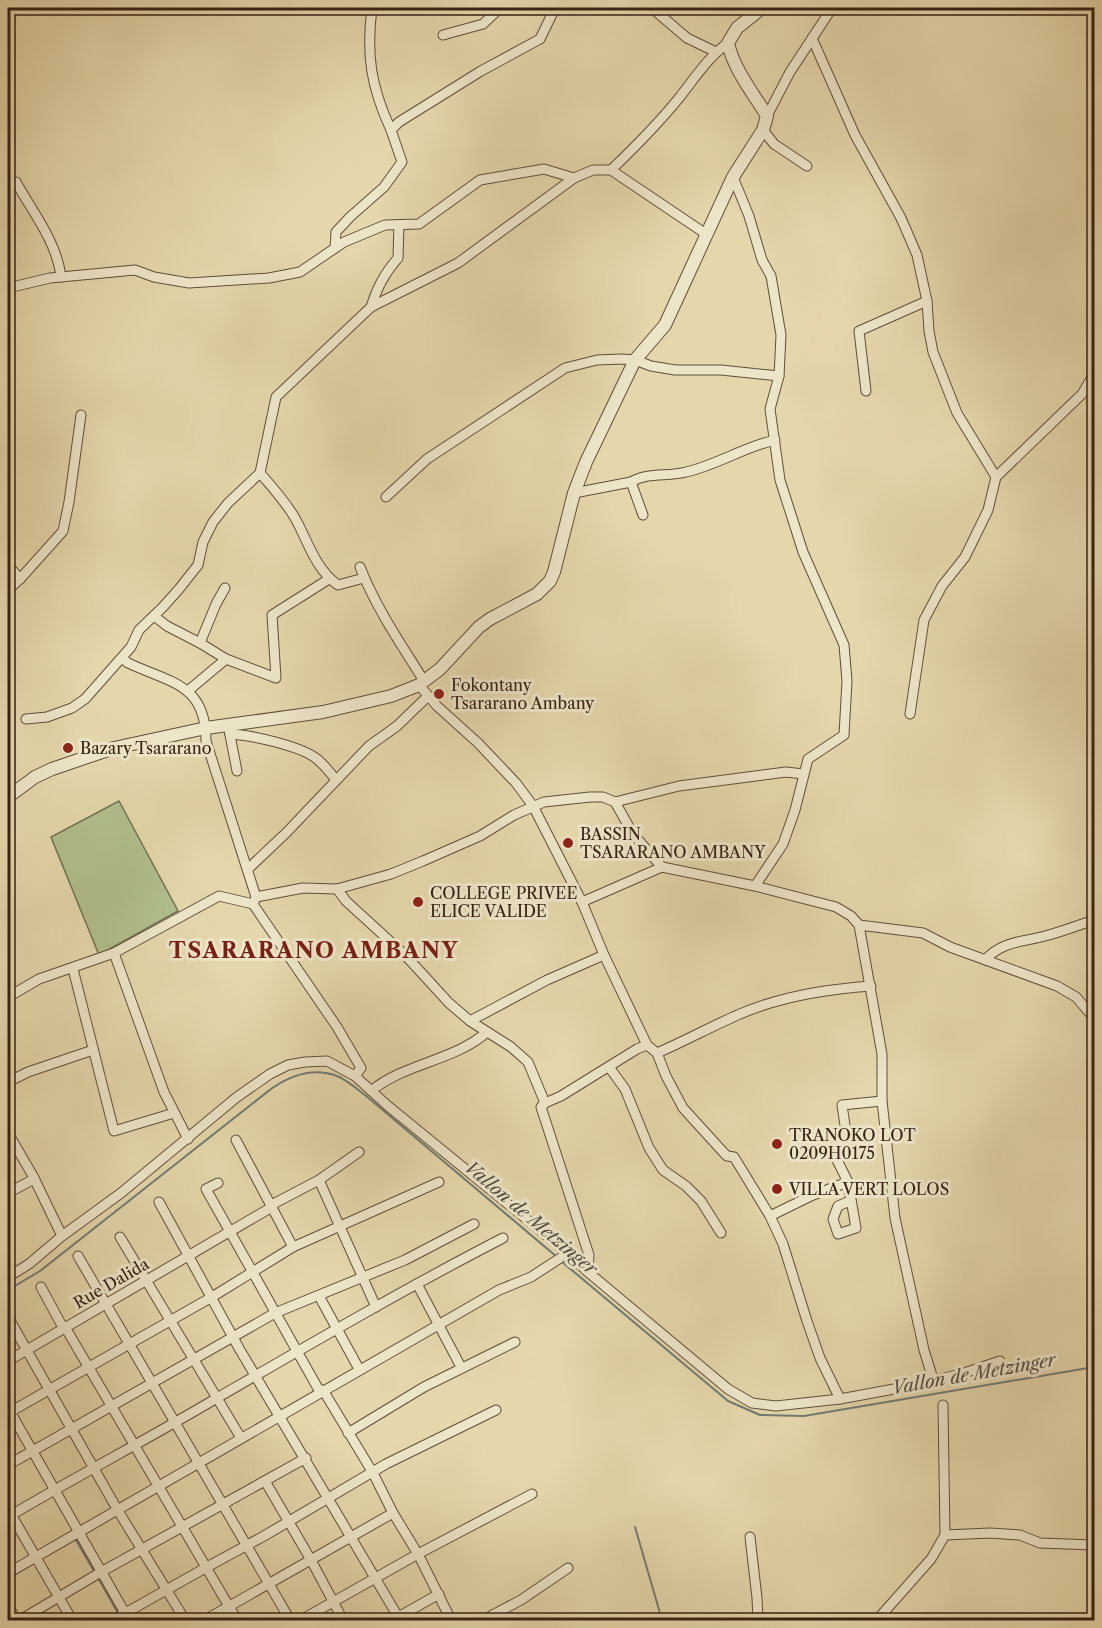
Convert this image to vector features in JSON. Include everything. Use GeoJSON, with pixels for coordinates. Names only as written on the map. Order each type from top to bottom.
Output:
{"type":"FeatureCollection","features":[{"type":"Feature","properties":{"kind":"street"},"geometry":{"type":"LineString","coordinates":[[335,248],[336,232],[384,187],[402,162],[379,104],[371,75],[369,31],[372,8]]}},
{"type":"Feature","properties":{"kind":"street"},"geometry":{"type":"LineString","coordinates":[[443,35],[483,24],[500,8]]}},
{"type":"Feature","properties":{"kind":"street"},"geometry":{"type":"LineString","coordinates":[[391,130],[399,122],[481,71],[540,39],[555,8]]}},
{"type":"Feature","properties":{"kind":"street"},"geometry":{"type":"LineString","coordinates":[[652,8],[687,38],[716,52]]}},
{"type":"Feature","properties":{"kind":"street"},"geometry":{"type":"LineString","coordinates":[[611,170],[641,142],[716,52],[728,43],[737,28],[759,8]]}},
{"type":"Feature","properties":{"kind":"street"},"geometry":{"type":"LineString","coordinates":[[8,797],[35,777],[90,754],[206,728],[229,729],[357,705],[391,696],[422,683],[440,669],[479,627],[537,594],[550,581],[574,493],[586,462],[635,360],[664,325],[734,177],[763,130],[790,72],[832,8]]}},
{"type":"Feature","properties":{"kind":"street"},"geometry":{"type":"LineString","coordinates":[[812,38],[855,135],[901,218],[917,255],[927,301],[933,352],[957,414],[996,477]]}},
{"type":"Feature","properties":{"kind":"street"},"geometry":{"type":"LineString","coordinates":[[728,43],[737,68],[768,116]]}},
{"type":"Feature","properties":{"kind":"street"},"geometry":{"type":"LineString","coordinates":[[763,130],[774,144],[807,166]]}},
{"type":"Feature","properties":{"kind":"street"},"geometry":{"type":"LineString","coordinates":[[8,288],[61,277],[135,270],[154,277],[189,283],[269,278],[300,272],[335,248],[385,225],[419,224],[480,180],[544,169],[574,178]]}},
{"type":"Feature","properties":{"kind":"street"},"geometry":{"type":"LineString","coordinates":[[26,719],[47,717],[72,708],[85,699],[122,658],[139,630],[179,589],[198,565],[203,542],[213,522],[228,503],[260,473],[276,397],[371,308],[458,263],[574,178],[593,170],[611,170],[706,234]]}},
{"type":"Feature","properties":{"kind":"street"},"geometry":{"type":"LineString","coordinates":[[734,177],[762,260],[771,276],[781,335],[779,376],[770,409],[780,480],[803,552],[844,645],[847,681],[844,735],[808,759],[795,810],[783,844],[755,886]]}},
{"type":"Feature","properties":{"kind":"street"},"geometry":{"type":"LineString","coordinates":[[8,182],[16,182],[37,217],[59,259],[61,277]]}},
{"type":"Feature","properties":{"kind":"street"},"geometry":{"type":"LineString","coordinates":[[371,308],[385,272],[398,258],[399,225]]}},
{"type":"Feature","properties":{"kind":"street"},"geometry":{"type":"LineString","coordinates":[[866,392],[859,331],[927,301]]}},
{"type":"Feature","properties":{"kind":"street"},"geometry":{"type":"LineString","coordinates":[[386,497],[436,452],[565,368],[597,360],[635,360],[651,366],[675,370],[721,370],[779,376]]}},
{"type":"Feature","properties":{"kind":"street"},"geometry":{"type":"LineString","coordinates":[[910,714],[924,620],[942,586],[965,557],[988,510],[996,477],[1082,394],[1095,374]]}},
{"type":"Feature","properties":{"kind":"street"},"geometry":{"type":"LineString","coordinates":[[8,591],[63,531],[81,415]]}},
{"type":"Feature","properties":{"kind":"street"},"geometry":{"type":"LineString","coordinates":[[574,493],[631,482],[639,477],[687,472],[757,444],[775,440]]}},
{"type":"Feature","properties":{"kind":"street"},"geometry":{"type":"LineString","coordinates":[[260,473],[285,502],[314,557],[329,579],[338,585],[364,578]]}},
{"type":"Feature","properties":{"kind":"street"},"geometry":{"type":"LineString","coordinates":[[631,482],[643,515]]}},
{"type":"Feature","properties":{"kind":"street"},"geometry":{"type":"LineString","coordinates":[[8,565],[20,579]]}},
{"type":"Feature","properties":{"kind":"street"},"geometry":{"type":"LineString","coordinates":[[360,567],[389,626],[428,696],[486,751],[516,783],[533,806],[582,903],[646,1046],[657,1053],[683,1108],[727,1156],[734,1157],[770,1216],[783,1244],[820,1358],[840,1399]]}},
{"type":"Feature","properties":{"kind":"street"},"geometry":{"type":"LineString","coordinates":[[154,616],[166,626],[226,659],[276,678],[272,615],[329,579]]}},
{"type":"Feature","properties":{"kind":"street"},"geometry":{"type":"LineString","coordinates":[[200,643],[225,588]]}},
{"type":"Feature","properties":{"kind":"street"},"geometry":{"type":"LineString","coordinates":[[122,658],[128,663],[189,690],[204,716],[206,741],[248,869],[255,900],[361,1068],[355,1076]]}},
{"type":"Feature","properties":{"kind":"street"},"geometry":{"type":"LineString","coordinates":[[189,690],[226,659]]}},
{"type":"Feature","properties":{"kind":"street"},"geometry":{"type":"LineString","coordinates":[[248,869],[369,746],[397,726],[428,696]]}},
{"type":"Feature","properties":{"kind":"street"},"geometry":{"type":"LineString","coordinates":[[229,729],[237,771]]}},
{"type":"Feature","properties":{"kind":"street"},"geometry":{"type":"LineString","coordinates":[[229,729],[315,757],[336,780]]}},
{"type":"Feature","properties":{"kind":"street"},"geometry":{"type":"LineString","coordinates":[[8,997],[39,979],[114,953],[219,896],[255,900],[303,888],[338,889],[391,874],[480,836],[514,815],[544,802],[603,797],[615,802],[679,786],[786,772],[803,774]]}},
{"type":"Feature","properties":{"kind":"street"},"geometry":{"type":"LineString","coordinates":[[615,802],[633,834],[662,867]]}},
{"type":"Feature","properties":{"kind":"street"},"geometry":{"type":"LineString","coordinates":[[582,903],[662,867],[755,886],[836,907],[851,916],[859,925],[862,954],[871,986],[882,1054],[882,1101],[895,1218],[924,1350],[933,1379]]}},
{"type":"Feature","properties":{"kind":"street"},"geometry":{"type":"LineString","coordinates":[[338,889],[346,901],[405,956],[449,1003],[470,1021],[511,1047],[528,1062],[545,1103]]}},
{"type":"Feature","properties":{"kind":"street"},"geometry":{"type":"LineString","coordinates":[[985,960],[1010,942],[1043,936],[1095,920]]}},
{"type":"Feature","properties":{"kind":"street"},"geometry":{"type":"LineString","coordinates":[[859,925],[923,933],[950,947],[1057,986],[1076,997],[1095,1018]]}},
{"type":"Feature","properties":{"kind":"street"},"geometry":{"type":"LineString","coordinates":[[114,953],[164,1092],[188,1139]]}},
{"type":"Feature","properties":{"kind":"street"},"geometry":{"type":"LineString","coordinates":[[470,1021],[547,980],[604,955]]}},
{"type":"Feature","properties":{"kind":"street"},"geometry":{"type":"LineString","coordinates":[[73,969],[114,1131],[174,1113]]}},
{"type":"Feature","properties":{"kind":"street"},"geometry":{"type":"LineString","coordinates":[[657,1053],[767,1004],[841,988],[871,986]]}},
{"type":"Feature","properties":{"kind":"street"},"geometry":{"type":"LineString","coordinates":[[371,1091],[407,1071],[453,1053],[478,1040],[487,1032]]}},
{"type":"Feature","properties":{"kind":"street"},"geometry":{"type":"LineString","coordinates":[[588,1272],[589,1255],[541,1107],[637,1049],[646,1046]]}},
{"type":"Feature","properties":{"kind":"street"},"geometry":{"type":"LineString","coordinates":[[8,1082],[27,1072],[93,1050]]}},
{"type":"Feature","properties":{"kind":"street"},"geometry":{"type":"LineString","coordinates":[[8,1277],[29,1264],[62,1236],[121,1193],[237,1097],[270,1074],[288,1065],[327,1061],[355,1076],[728,1389],[752,1403],[776,1406],[840,1399],[961,1374],[1000,1361]]}},
{"type":"Feature","properties":{"kind":"street"},"geometry":{"type":"LineString","coordinates":[[609,1067],[625,1089],[649,1148],[663,1170],[686,1186],[701,1201],[721,1233]]}},
{"type":"Feature","properties":{"kind":"street"},"geometry":{"type":"LineString","coordinates":[[850,1201],[848,1182],[835,1156],[834,1148],[846,1132],[842,1105],[882,1101]]}},
{"type":"Feature","properties":{"kind":"street"},"geometry":{"type":"LineString","coordinates":[[8,1133],[62,1236]]}},
{"type":"Feature","properties":{"kind":"street"},"geometry":{"type":"LineString","coordinates":[[236,1140],[293,1247]]}},
{"type":"Feature","properties":{"kind":"street","name":"Rue Dalida"},"geometry":{"type":"LineString","coordinates":[[8,1361],[230,1232],[275,1203],[319,1180],[359,1152]]}},
{"type":"Feature","properties":{"kind":"street"},"geometry":{"type":"LineString","coordinates":[[8,1193],[34,1179]]}},
{"type":"Feature","properties":{"kind":"street"},"geometry":{"type":"LineString","coordinates":[[319,1180],[365,1277],[376,1307]]}},
{"type":"Feature","properties":{"kind":"street"},"geometry":{"type":"LineString","coordinates":[[127,1617],[9,1410],[49,1390],[212,1297],[293,1247],[439,1182]]}},
{"type":"Feature","properties":{"kind":"street"},"geometry":{"type":"LineString","coordinates":[[770,1216],[813,1195],[848,1182]]}},
{"type":"Feature","properties":{"kind":"street"},"geometry":{"type":"LineString","coordinates":[[218,1183],[206,1189],[253,1270],[296,1352],[373,1473],[451,1620]]}},
{"type":"Feature","properties":{"kind":"street"},"geometry":{"type":"LineString","coordinates":[[159,1202],[233,1336],[352,1536],[397,1619],[439,1594]]}},
{"type":"Feature","properties":{"kind":"street"},"geometry":{"type":"LineString","coordinates":[[8,1465],[275,1313],[405,1260],[474,1224]]}},
{"type":"Feature","properties":{"kind":"street"},"geometry":{"type":"LineString","coordinates":[[120,1237],[241,1438]]}},
{"type":"Feature","properties":{"kind":"street"},"geometry":{"type":"LineString","coordinates":[[72,1620],[9,1514],[56,1491],[296,1352],[503,1238]]}},
{"type":"Feature","properties":{"kind":"street"},"geometry":{"type":"LineString","coordinates":[[8,1573],[359,1369],[499,1290],[531,1277],[568,1253]]}},
{"type":"Feature","properties":{"kind":"street"},"geometry":{"type":"LineString","coordinates":[[78,1256],[290,1620]]}},
{"type":"Feature","properties":{"kind":"street"},"geometry":{"type":"LineString","coordinates":[[417,1284],[461,1367]]}},
{"type":"Feature","properties":{"kind":"street"},"geometry":{"type":"LineString","coordinates":[[41,1287],[237,1620]]}},
{"type":"Feature","properties":{"kind":"street"},"geometry":{"type":"LineString","coordinates":[[319,1296],[359,1369]]}},
{"type":"Feature","properties":{"kind":"street"},"geometry":{"type":"LineString","coordinates":[[8,1317],[117,1509],[185,1620]]}},
{"type":"Feature","properties":{"kind":"street"},"geometry":{"type":"LineString","coordinates":[[348,1433],[424,1387],[514,1342]]}},
{"type":"Feature","properties":{"kind":"street"},"geometry":{"type":"LineString","coordinates":[[877,1620],[936,1552],[945,1535],[943,1405]]}},
{"type":"Feature","properties":{"kind":"street"},"geometry":{"type":"LineString","coordinates":[[113,1620],[127,1617],[166,1590],[386,1464],[496,1410]]}},
{"type":"Feature","properties":{"kind":"street"},"geometry":{"type":"LineString","coordinates":[[8,1605],[18,1620],[306,1458]]}},
{"type":"Feature","properties":{"kind":"street"},"geometry":{"type":"LineString","coordinates":[[265,1481],[343,1620]]}},
{"type":"Feature","properties":{"kind":"street"},"geometry":{"type":"LineString","coordinates":[[301,1620],[376,1580],[418,1554],[532,1494]]}},
{"type":"Feature","properties":{"kind":"street"},"geometry":{"type":"LineString","coordinates":[[205,1620],[393,1513]]}},
{"type":"Feature","properties":{"kind":"street"},"geometry":{"type":"LineString","coordinates":[[945,1535],[990,1533],[1020,1535],[1040,1543],[1095,1545]]}},
{"type":"Feature","properties":{"kind":"street"},"geometry":{"type":"LineString","coordinates":[[750,1537],[758,1620]]}},
{"type":"Feature","properties":{"kind":"street"},"geometry":{"type":"LineString","coordinates":[[483,1620],[521,1600],[568,1568]]}},
{"type":"Feature","properties":{"kind":"green space"},"geometry":{"type":"Polygon","coordinates":[[[119,801],[178,911],[99,955],[51,837],[119,801]]]}},
{"type":"Feature","properties":{"kind":"waterway","name":"Vallon de Metzinger"},"geometry":{"type":"LineString","coordinates":[[8,1290],[40,1271],[271,1089],[294,1076],[311,1072],[328,1073],[352,1085],[557,1257]]}},
{"type":"Feature","properties":{"kind":"waterway","name":"Vallon de Metzinger"},"geometry":{"type":"LineString","coordinates":[[561,1261],[728,1401],[760,1415],[804,1416],[1094,1367]]}},
{"type":"Feature","properties":{"kind":"waterway"},"geometry":{"type":"LineString","coordinates":[[18,1454],[23,1451]]}},
{"type":"Feature","properties":{"kind":"waterway"},"geometry":{"type":"LineString","coordinates":[[83,1535],[101,1524]]}},
{"type":"Feature","properties":{"kind":"waterway"},"geometry":{"type":"LineString","coordinates":[[635,1527],[662,1620]]}},
{"type":"Feature","properties":{"kind":"waterway"},"geometry":{"type":"LineString","coordinates":[[41,1559],[78,1538]]}},
{"type":"Feature","properties":{"kind":"waterway"},"geometry":{"type":"LineString","coordinates":[[76,1540],[94,1571]]}},
{"type":"Feature","properties":{"kind":"waterway"},"geometry":{"type":"LineString","coordinates":[[8,1579],[36,1562]]}},
{"type":"Feature","properties":{"kind":"waterway"},"geometry":{"type":"LineString","coordinates":[[97,1576],[118,1613]]}},
{"type":"Feature","properties":{"kind":"place","name":"Fokontany Tsararano Ambany"},"geometry":{"type":"Point","coordinates":[439,694]}},
{"type":"Feature","properties":{"kind":"place","name":"Bazary Tsararano"},"geometry":{"type":"Point","coordinates":[68,748]}},
{"type":"Feature","properties":{"kind":"place","name":"BASSIN TSARARANO AMBANY"},"geometry":{"type":"Point","coordinates":[568,843]}},
{"type":"Feature","properties":{"kind":"place","name":"COLLEGE PRIVEE ELICE VALIDE"},"geometry":{"type":"Point","coordinates":[418,902]}},
{"type":"Feature","properties":{"kind":"place","name":"TRANOKO LOT 0209H0175"},"geometry":{"type":"Point","coordinates":[777,1144]}},
{"type":"Feature","properties":{"kind":"place","name":"VILLA VERT LOLOS"},"geometry":{"type":"Point","coordinates":[777,1189]}},
{"type":"Feature","properties":{"kind":"district","name":"TSARARANO AMBANY"},"geometry":{"type":"Point","coordinates":[314,950]}}]}
